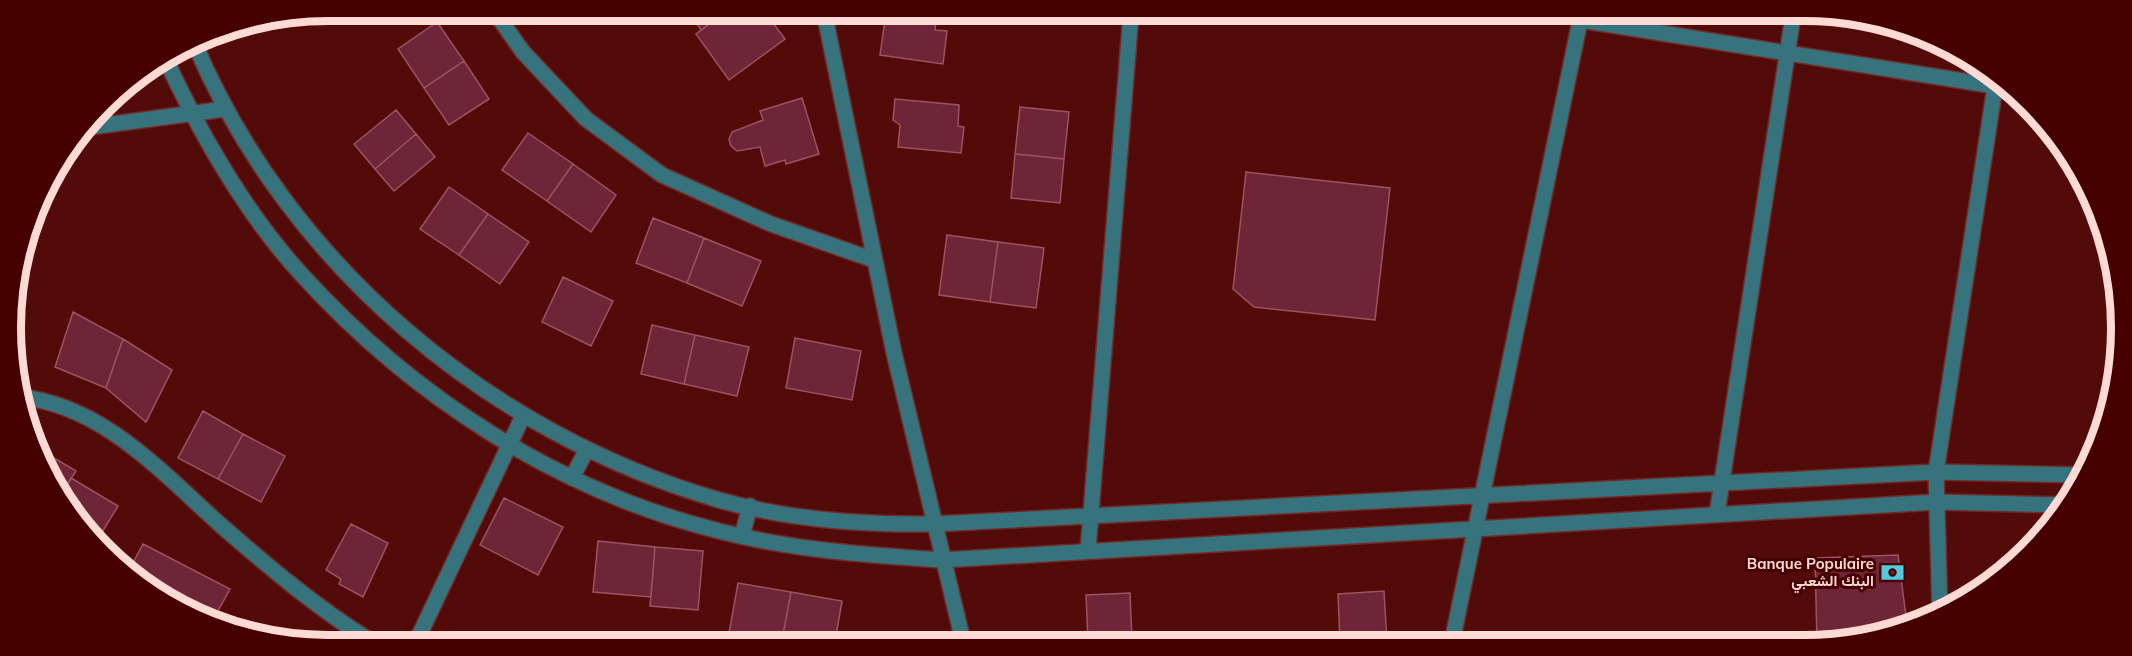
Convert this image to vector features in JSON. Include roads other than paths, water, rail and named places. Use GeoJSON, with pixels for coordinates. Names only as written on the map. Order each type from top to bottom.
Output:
{"type":"FeatureCollection","features":[{"type":"Feature","properties":{"kind":"street"},"geometry":{"type":"LineString","coordinates":[[501,21],[523,52],[586,118],[662,176],[771,224],[874,260]]}},
{"type":"Feature","properties":{"kind":"street"},"geometry":{"type":"LineString","coordinates":[[826,21],[874,260],[942,560],[961,635]]}},
{"type":"Feature","properties":{"kind":"street"},"geometry":{"type":"LineString","coordinates":[[1088,550],[1130,21]]}},
{"type":"Feature","properties":{"kind":"street"},"geometry":{"type":"LineString","coordinates":[[1453,635],[1580,21]]}},
{"type":"Feature","properties":{"kind":"street"},"geometry":{"type":"LineString","coordinates":[[1599,21],[1988,82]]}},
{"type":"Feature","properties":{"kind":"street"},"geometry":{"type":"LineString","coordinates":[[1717,514],[1792,21]]}},
{"type":"Feature","properties":{"kind":"street"},"geometry":{"type":"LineString","coordinates":[[198,50],[225,110],[272,183],[312,234],[386,313],[452,369],[523,416],[587,449],[653,478],[721,500],[800,517],[870,525],[934,524],[1936,472],[2074,475]]}},
{"type":"Feature","properties":{"kind":"street"},"geometry":{"type":"LineString","coordinates":[[168,66],[192,115],[243,197],[301,273],[363,337],[436,395],[509,446],[572,478],[652,510],[742,536],[799,548],[942,560],[1936,502],[2055,505]]}},
{"type":"Feature","properties":{"kind":"street"},"geometry":{"type":"LineString","coordinates":[[1940,603],[1936,472],[1995,88]]}},
{"type":"Feature","properties":{"kind":"street"},"geometry":{"type":"LineString","coordinates":[[97,126],[225,110]]}},
{"type":"Feature","properties":{"kind":"street"},"geometry":{"type":"LineString","coordinates":[[29,398],[38,399],[85,417],[142,452],[183,492],[296,590],[362,635]]}},
{"type":"Feature","properties":{"kind":"street"},"geometry":{"type":"LineString","coordinates":[[419,635],[523,416]]}},
{"type":"Feature","properties":{"kind":"street"},"geometry":{"type":"LineString","coordinates":[[572,478],[587,449]]}},
{"type":"Feature","properties":{"kind":"street"},"geometry":{"type":"LineString","coordinates":[[742,536],[750,506]]}},
{"type":"Feature","properties":{"kind":"place","name":"Banque Populaire البنك الشعبي"},"geometry":{"type":"Point","coordinates":[1892,572]}}]}
